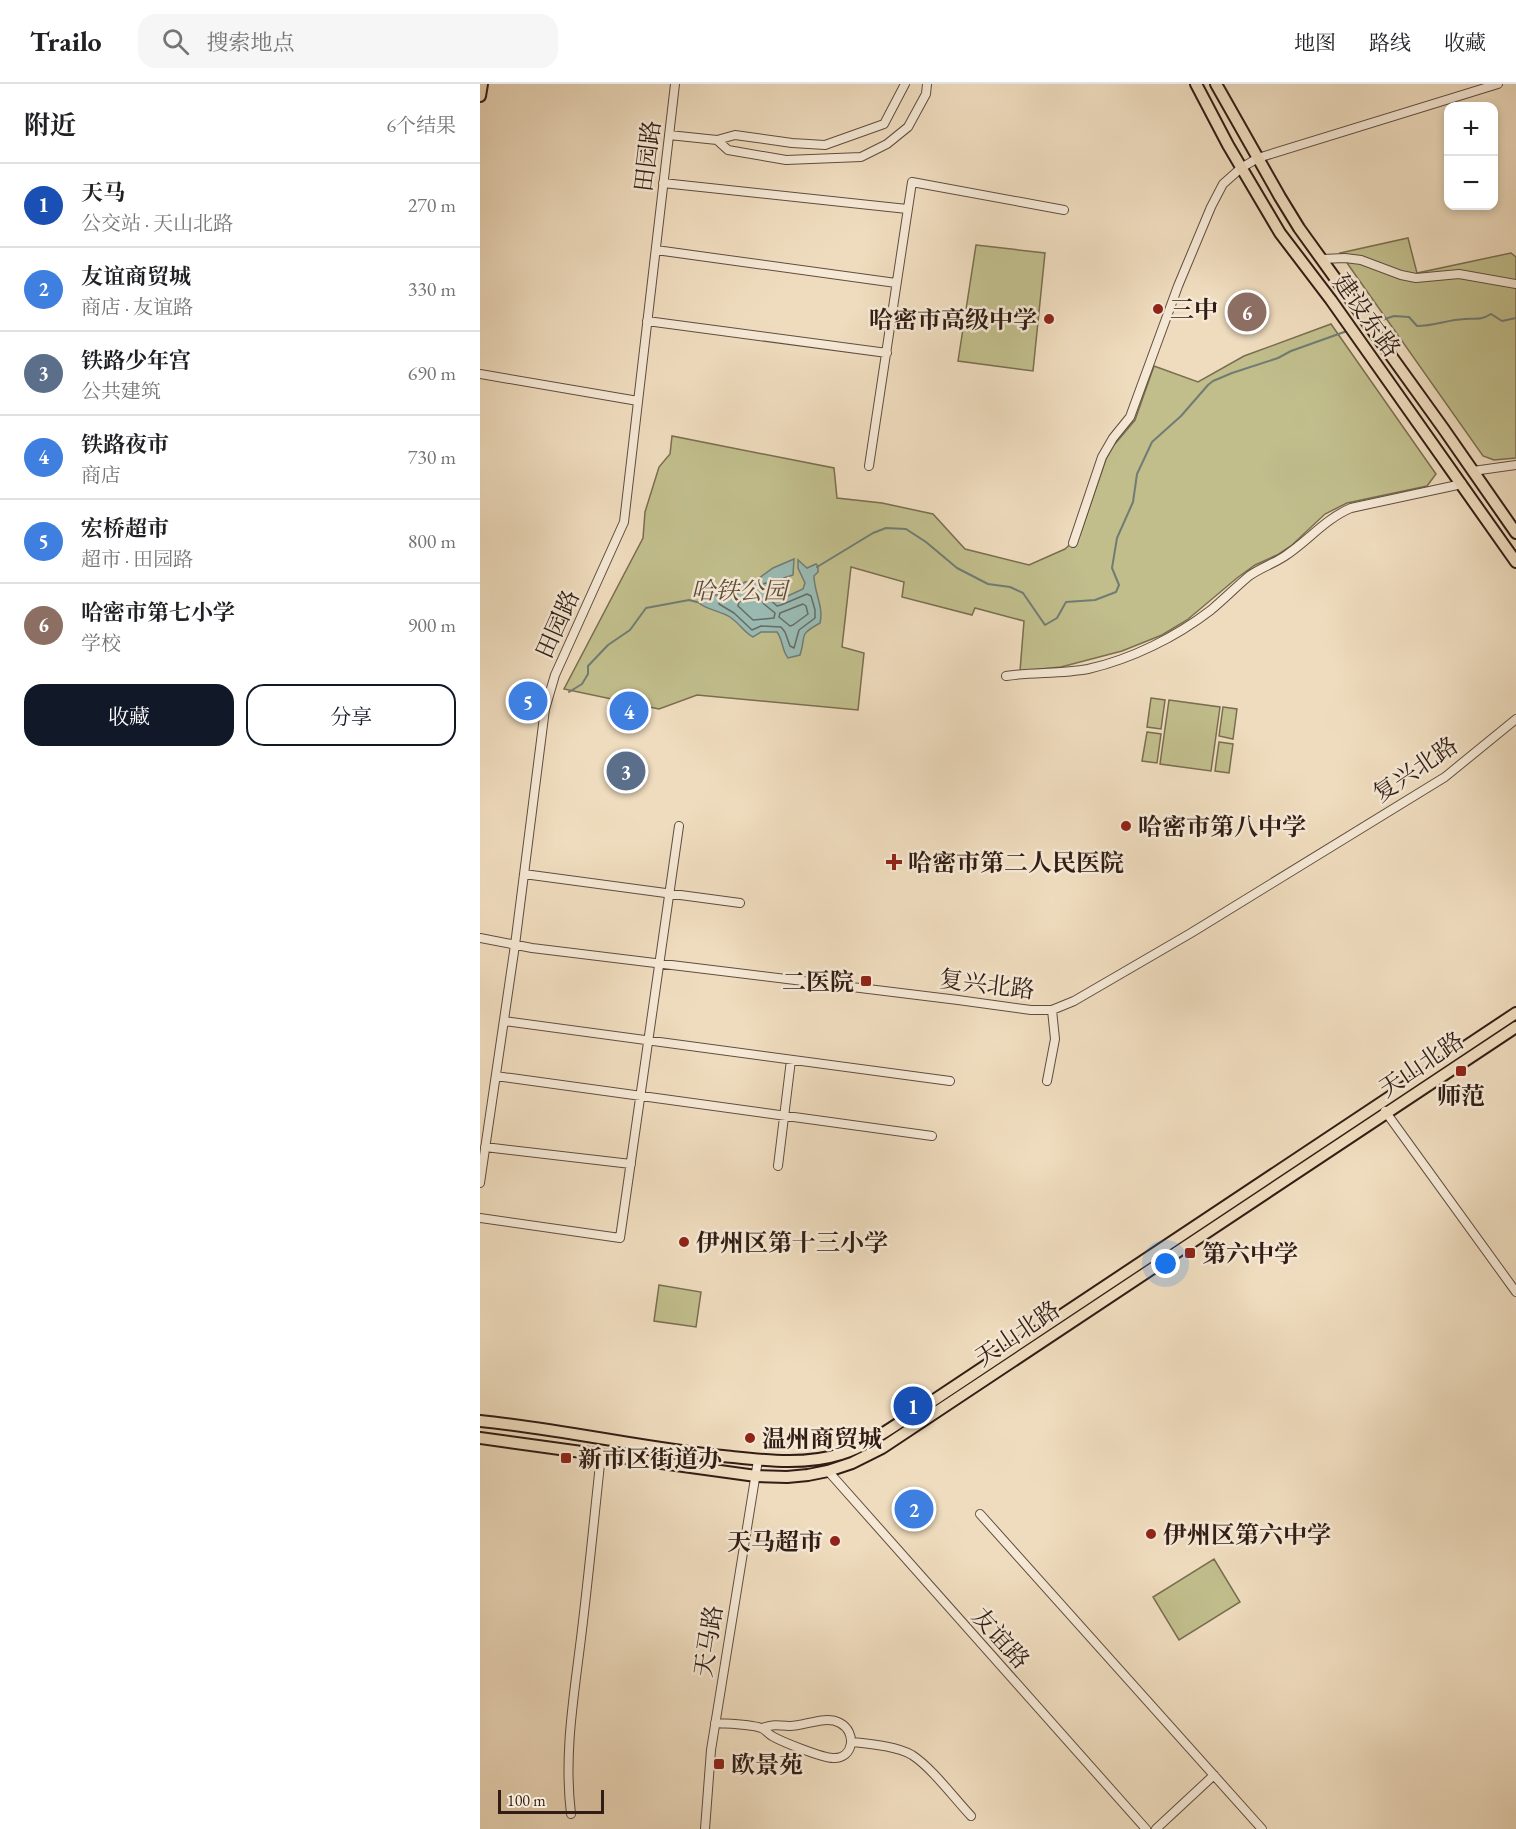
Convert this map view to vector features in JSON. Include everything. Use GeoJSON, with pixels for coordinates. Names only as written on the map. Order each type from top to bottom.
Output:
{"type":"FeatureCollection","features":[{"type":"Feature","properties":{"kind":"main road"},"geometry":{"type":"LineString","coordinates":[[480,96],[482,84]]}},
{"type":"Feature","properties":{"kind":"main road","name":"建设东路"},"geometry":{"type":"LineString","coordinates":[[1196,84],[1241,168],[1280,233],[1331,300],[1516,562]]}},
{"type":"Feature","properties":{"kind":"main road","name":"建设东路"},"geometry":{"type":"LineString","coordinates":[[1216,84],[1294,220],[1516,533]]}},
{"type":"Feature","properties":{"kind":"main road"},"geometry":{"type":"LineString","coordinates":[[480,1421],[686,1452],[759,1460],[811,1460],[840,1454],[865,1444],[1383,1108],[1516,1013]]}},
{"type":"Feature","properties":{"kind":"main road","name":"天山北路"},"geometry":{"type":"LineString","coordinates":[[480,1438],[756,1476],[808,1475],[852,1463],[882,1448],[1383,1108],[1516,1027]]}},
{"type":"Feature","properties":{"kind":"street","name":"田园路"},"geometry":{"type":"LineString","coordinates":[[480,1183],[515,945],[545,709],[555,675],[624,522],[675,84]]}},
{"type":"Feature","properties":{"kind":"street"},"geometry":{"type":"LineString","coordinates":[[669,135],[717,140],[735,135],[825,145],[884,124],[905,84]]}},
{"type":"Feature","properties":{"kind":"street"},"geometry":{"type":"LineString","coordinates":[[717,140],[728,150],[786,160],[861,157],[887,144],[908,127],[926,94],[927,84]]}},
{"type":"Feature","properties":{"kind":"street"},"geometry":{"type":"LineString","coordinates":[[1073,543],[1102,457],[1113,438],[1130,417],[1178,286],[1223,184],[1241,168],[1258,158],[1498,84]]}},
{"type":"Feature","properties":{"kind":"street"},"geometry":{"type":"LineString","coordinates":[[869,466],[912,182],[1064,210]]}},
{"type":"Feature","properties":{"kind":"street"},"geometry":{"type":"LineString","coordinates":[[663,183],[907,209]]}},
{"type":"Feature","properties":{"kind":"street"},"geometry":{"type":"LineString","coordinates":[[656,250],[896,283]]}},
{"type":"Feature","properties":{"kind":"street"},"geometry":{"type":"LineString","coordinates":[[1322,259],[1361,260],[1416,278],[1459,274],[1516,284]]}},
{"type":"Feature","properties":{"kind":"street"},"geometry":{"type":"LineString","coordinates":[[647,321],[887,353]]}},
{"type":"Feature","properties":{"kind":"street"},"geometry":{"type":"LineString","coordinates":[[480,374],[638,401]]}},
{"type":"Feature","properties":{"kind":"street"},"geometry":{"type":"LineString","coordinates":[[1473,471],[1516,465]]}},
{"type":"Feature","properties":{"kind":"street"},"geometry":{"type":"LineString","coordinates":[[1006,676],[1088,669],[1118,661],[1149,648],[1181,631],[1211,610],[1250,575],[1285,556],[1336,514],[1351,508],[1462,484]]}},
{"type":"Feature","properties":{"kind":"street","name":"复兴北路"},"geometry":{"type":"LineString","coordinates":[[480,938],[515,945],[997,1006],[1052,1010],[1074,1001],[1191,933],[1445,777],[1516,719]]}},
{"type":"Feature","properties":{"kind":"street"},"geometry":{"type":"LineString","coordinates":[[480,1218],[620,1238],[679,826]]}},
{"type":"Feature","properties":{"kind":"street"},"geometry":{"type":"LineString","coordinates":[[524,874],[740,903]]}},
{"type":"Feature","properties":{"kind":"street"},"geometry":{"type":"LineString","coordinates":[[1047,1081],[1055,1039],[1052,1010]]}},
{"type":"Feature","properties":{"kind":"street"},"geometry":{"type":"LineString","coordinates":[[504,1022],[950,1081]]}},
{"type":"Feature","properties":{"kind":"street"},"geometry":{"type":"LineString","coordinates":[[778,1166],[791,1060]]}},
{"type":"Feature","properties":{"kind":"street"},"geometry":{"type":"LineString","coordinates":[[496,1076],[932,1136]]}},
{"type":"Feature","properties":{"kind":"street"},"geometry":{"type":"LineString","coordinates":[[1383,1108],[1516,1292]]}},
{"type":"Feature","properties":{"kind":"street"},"geometry":{"type":"LineString","coordinates":[[485,1147],[631,1164]]}},
{"type":"Feature","properties":{"kind":"street"},"geometry":{"type":"LineString","coordinates":[[571,1814],[568,1789],[569,1728],[601,1455]]}},
{"type":"Feature","properties":{"kind":"street","name":"天马路"},"geometry":{"type":"LineString","coordinates":[[705,1829],[715,1723],[759,1460]]}},
{"type":"Feature","properties":{"kind":"street","name":"友谊路"},"geometry":{"type":"LineString","coordinates":[[828,1471],[1146,1829]]}},
{"type":"Feature","properties":{"kind":"street"},"geometry":{"type":"LineString","coordinates":[[980,1514],[1262,1829]]}},
{"type":"Feature","properties":{"kind":"street"},"geometry":{"type":"LineString","coordinates":[[715,1723],[762,1728],[779,1724],[790,1726],[833,1720],[846,1728],[852,1742],[847,1753],[830,1758],[773,1736],[762,1728]]}},
{"type":"Feature","properties":{"kind":"street"},"geometry":{"type":"LineString","coordinates":[[852,1742],[876,1744],[910,1754],[924,1765],[971,1816]]}},
{"type":"Feature","properties":{"kind":"street"},"geometry":{"type":"LineString","coordinates":[[1156,1829],[1214,1776]]}},
{"type":"Feature","properties":{"kind":"green space"},"geometry":{"type":"Polygon","coordinates":[[[1408,238],[1417,273],[1511,253],[1516,257],[1516,458],[1494,460],[1483,456],[1340,253],[1408,238]]]}},
{"type":"Feature","properties":{"kind":"green space"},"geometry":{"type":"Polygon","coordinates":[[[976,245],[1045,253],[1033,371],[958,361],[976,245]]]}},
{"type":"Feature","properties":{"kind":"green space","name":"哈铁公园"},"geometry":{"type":"Polygon","coordinates":[[[1331,324],[1436,474],[1427,486],[1347,503],[1325,514],[1292,545],[1255,565],[1187,620],[1162,635],[1122,651],[1061,667],[1020,671],[1024,621],[975,608],[972,615],[902,597],[904,582],[851,567],[842,647],[864,653],[858,710],[697,695],[659,709],[564,689],[643,538],[645,512],[659,467],[670,454],[672,436],[834,468],[837,498],[882,503],[933,514],[965,549],[1029,565],[1065,549],[1080,535],[1106,459],[1114,445],[1135,420],[1154,366],[1198,382],[1244,356],[1331,324]]]}},
{"type":"Feature","properties":{"kind":"green space"},"geometry":{"type":"Polygon","coordinates":[[[1151,698],[1165,700],[1161,729],[1147,727],[1151,698]]]}},
{"type":"Feature","properties":{"kind":"green space"},"geometry":{"type":"Polygon","coordinates":[[[1169,700],[1220,707],[1211,771],[1160,764],[1169,700]]]}},
{"type":"Feature","properties":{"kind":"green space"},"geometry":{"type":"Polygon","coordinates":[[[1223,707],[1237,709],[1233,739],[1219,736],[1223,707]]]}},
{"type":"Feature","properties":{"kind":"green space"},"geometry":{"type":"Polygon","coordinates":[[[1147,732],[1161,734],[1157,763],[1142,761],[1147,732]]]}},
{"type":"Feature","properties":{"kind":"green space"},"geometry":{"type":"Polygon","coordinates":[[[1219,742],[1233,744],[1229,773],[1215,771],[1219,742]]]}},
{"type":"Feature","properties":{"kind":"green space"},"geometry":{"type":"Polygon","coordinates":[[[659,1285],[701,1292],[696,1327],[654,1321],[659,1285]]]}},
{"type":"Feature","properties":{"kind":"green space"},"geometry":{"type":"Polygon","coordinates":[[[1214,1559],[1240,1602],[1179,1640],[1153,1597],[1214,1559]]]}},
{"type":"Feature","properties":{"kind":"water"},"geometry":{"type":"Polygon","coordinates":[[[794,559],[793,575],[784,578],[774,586],[774,595],[779,600],[803,589],[805,583],[798,568],[798,560],[807,568],[816,564],[818,572],[814,576],[821,611],[820,623],[805,633],[800,655],[788,658],[777,632],[761,632],[753,637],[730,617],[699,603],[701,599],[731,591],[745,582],[755,581],[773,568],[794,559]]]}},
{"type":"Feature","properties":{"kind":"waterway"},"geometry":{"type":"LineString","coordinates":[[1373,323],[1394,316],[1409,317],[1417,326],[1481,318],[1491,314],[1502,321],[1516,318]]}},
{"type":"Feature","properties":{"kind":"waterway"},"geometry":{"type":"LineString","coordinates":[[817,567],[873,533],[886,528],[906,529],[926,542],[957,568],[988,584],[1010,587],[1023,593],[1045,625],[1057,618],[1066,602],[1095,600],[1116,592],[1119,585],[1112,568],[1117,538],[1133,502],[1137,474],[1152,442],[1181,416],[1208,385],[1232,373],[1347,331]]}},
{"type":"Feature","properties":{"kind":"waterway"},"geometry":{"type":"LineString","coordinates":[[569,692],[582,684],[588,674],[588,666],[608,645],[630,630],[646,608],[689,600],[701,603]]}},
{"type":"Feature","properties":{"kind":"place","name":"三中"},"geometry":{"type":"Point","coordinates":[1158,309]}},
{"type":"Feature","properties":{"kind":"place","name":"哈密市第七小学"},"geometry":{"type":"Point","coordinates":[1247,312]}},
{"type":"Feature","properties":{"kind":"place","name":"哈密市高级中学"},"geometry":{"type":"Point","coordinates":[1049,319]}},
{"type":"Feature","properties":{"kind":"place","name":"宏桥超市"},"geometry":{"type":"Point","coordinates":[528,701]}},
{"type":"Feature","properties":{"kind":"place","name":"铁路夜市"},"geometry":{"type":"Point","coordinates":[629,711]}},
{"type":"Feature","properties":{"kind":"place","name":"铁路少年宫"},"geometry":{"type":"Point","coordinates":[626,771]}},
{"type":"Feature","properties":{"kind":"place","name":"哈密市第八中学"},"geometry":{"type":"Point","coordinates":[1126,826]}},
{"type":"Feature","properties":{"kind":"place","name":"哈密市第二人民医院"},"geometry":{"type":"Point","coordinates":[894,862]}},
{"type":"Feature","properties":{"kind":"place","name":"二医院"},"geometry":{"type":"Point","coordinates":[866,981]}},
{"type":"Feature","properties":{"kind":"place","name":"师范"},"geometry":{"type":"Point","coordinates":[1461,1071]}},
{"type":"Feature","properties":{"kind":"place","name":"伊州区第十三小学"},"geometry":{"type":"Point","coordinates":[684,1242]}},
{"type":"Feature","properties":{"kind":"place","name":"第六中学"},"geometry":{"type":"Point","coordinates":[1190,1253]}},
{"type":"Feature","properties":{"kind":"place","name":"天马"},"geometry":{"type":"Point","coordinates":[913,1406]}},
{"type":"Feature","properties":{"kind":"place","name":"温州商贸城"},"geometry":{"type":"Point","coordinates":[750,1438]}},
{"type":"Feature","properties":{"kind":"place","name":"新市区街道办"},"geometry":{"type":"Point","coordinates":[566,1458]}},
{"type":"Feature","properties":{"kind":"place","name":"友谊商贸城"},"geometry":{"type":"Point","coordinates":[914,1509]}},
{"type":"Feature","properties":{"kind":"place","name":"伊州区第六中学"},"geometry":{"type":"Point","coordinates":[1151,1534]}},
{"type":"Feature","properties":{"kind":"place","name":"天马超市"},"geometry":{"type":"Point","coordinates":[835,1541]}},
{"type":"Feature","properties":{"kind":"place","name":"欧景苑"},"geometry":{"type":"Point","coordinates":[719,1764]}}]}
